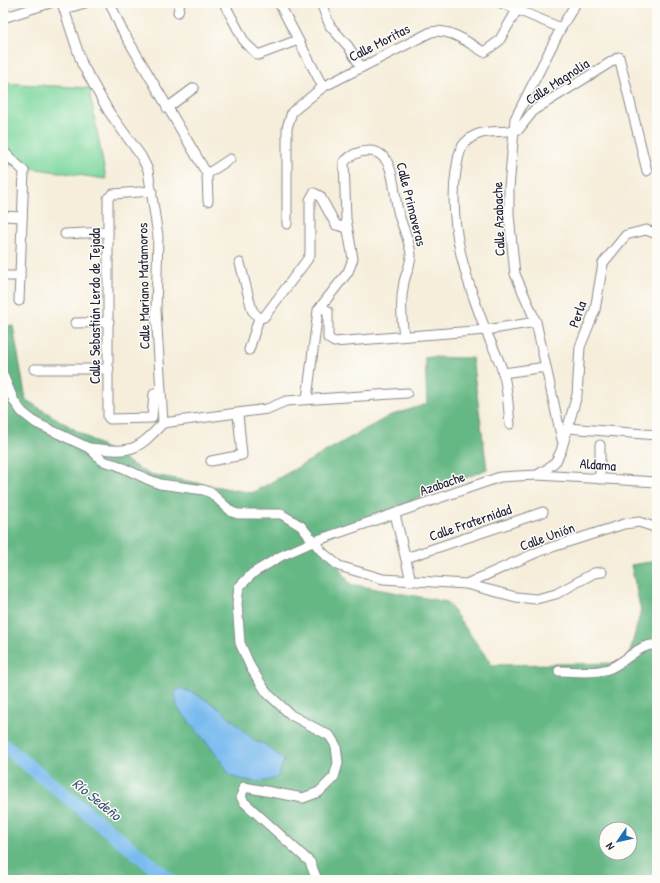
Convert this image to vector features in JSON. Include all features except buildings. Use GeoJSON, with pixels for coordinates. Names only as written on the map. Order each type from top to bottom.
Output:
{"type":"FeatureCollection","features":[{"type":"Feature","properties":{"kind":"street"},"geometry":{"type":"LineString","coordinates":[[3,18],[50,3]]}},
{"type":"Feature","properties":{"kind":"street"},"geometry":{"type":"LineString","coordinates":[[63,6],[85,3]]}},
{"type":"Feature","properties":{"kind":"street"},"geometry":{"type":"LineString","coordinates":[[110,3],[121,28],[207,174],[208,201]]}},
{"type":"Feature","properties":{"kind":"street"},"geometry":{"type":"LineString","coordinates":[[224,3],[245,43],[258,55],[298,40]]}},
{"type":"Feature","properties":{"kind":"street"},"geometry":{"type":"LineString","coordinates":[[279,3],[323,87]]}},
{"type":"Feature","properties":{"kind":"street"},"geometry":{"type":"LineString","coordinates":[[321,3],[330,26],[348,46],[361,67]]}},
{"type":"Feature","properties":{"kind":"street","name":"Calle Azabache"},"geometry":{"type":"LineString","coordinates":[[562,441],[536,322],[514,274],[508,215],[513,131],[520,108],[561,28],[576,3]]}},
{"type":"Feature","properties":{"kind":"street"},"geometry":{"type":"LineString","coordinates":[[504,4],[561,28]]}},
{"type":"Feature","properties":{"kind":"street","name":"Calle Mariano Matamoros"},"geometry":{"type":"LineString","coordinates":[[63,6],[82,64],[109,112],[145,163],[152,191],[158,236],[156,311],[163,423]]}},
{"type":"Feature","properties":{"kind":"street","name":"Calle Moritas"},"geometry":{"type":"LineString","coordinates":[[287,224],[287,128],[292,112],[323,87],[430,32],[439,30],[455,35],[484,52],[499,41],[517,10]]}},
{"type":"Feature","properties":{"kind":"street","name":"Calle Magnolia"},"geometry":{"type":"LineString","coordinates":[[513,131],[519,129],[534,110],[619,57],[647,171]]}},
{"type":"Feature","properties":{"kind":"street"},"geometry":{"type":"LineString","coordinates":[[167,108],[194,88]]}},
{"type":"Feature","properties":{"kind":"street"},"geometry":{"type":"LineString","coordinates":[[510,424],[503,373],[469,283],[457,233],[454,210],[455,183],[459,152],[464,143],[473,136],[485,131],[513,131]]}},
{"type":"Feature","properties":{"kind":"street"},"geometry":{"type":"LineString","coordinates":[[3,151],[24,171],[19,301]]}},
{"type":"Feature","properties":{"kind":"street","name":"Calle Primaveras"},"geometry":{"type":"LineString","coordinates":[[307,399],[318,310],[352,266],[352,250],[347,228],[344,162],[350,156],[360,151],[370,151],[380,154],[389,165],[398,212],[411,255],[401,300],[404,336]]}},
{"type":"Feature","properties":{"kind":"street"},"geometry":{"type":"LineString","coordinates":[[207,174],[230,159]]}},
{"type":"Feature","properties":{"kind":"street","name":"Calle Sebastián Lerdo de Tejada"},"geometry":{"type":"LineString","coordinates":[[152,191],[113,194],[108,198],[108,417],[110,419],[152,418],[154,394],[160,390]]}},
{"type":"Feature","properties":{"kind":"street"},"geometry":{"type":"LineString","coordinates":[[249,350],[260,318],[268,314],[310,254],[310,200],[314,193],[320,196],[336,225],[347,228]]}},
{"type":"Feature","properties":{"kind":"street"},"geometry":{"type":"LineString","coordinates":[[3,216],[22,217]]}},
{"type":"Feature","properties":{"kind":"street","name":"Perla"},"geometry":{"type":"LineString","coordinates":[[562,441],[578,395],[580,347],[595,310],[603,263],[626,234],[646,230],[657,234]]}},
{"type":"Feature","properties":{"kind":"street"},"geometry":{"type":"LineString","coordinates":[[65,234],[108,232]]}},
{"type":"Feature","properties":{"kind":"street"},"geometry":{"type":"LineString","coordinates":[[240,263],[252,310],[260,318]]}},
{"type":"Feature","properties":{"kind":"street"},"geometry":{"type":"LineString","coordinates":[[3,276],[20,276]]}},
{"type":"Feature","properties":{"kind":"street"},"geometry":{"type":"LineString","coordinates":[[321,307],[328,311],[328,338],[332,342],[486,330],[536,322]]}},
{"type":"Feature","properties":{"kind":"street"},"geometry":{"type":"LineString","coordinates":[[75,323],[109,322]]}},
{"type":"Feature","properties":{"kind":"street"},"geometry":{"type":"LineString","coordinates":[[503,373],[546,367]]}},
{"type":"Feature","properties":{"kind":"street"},"geometry":{"type":"LineString","coordinates":[[34,369],[109,370]]}},
{"type":"Feature","properties":{"kind":"street"},"geometry":{"type":"LineString","coordinates":[[3,375],[14,401],[22,412],[36,423],[89,448],[103,461],[118,465],[147,480],[160,484],[204,490],[211,493],[232,512],[238,514],[281,514],[301,526],[324,553],[339,566],[383,579],[466,584],[516,597],[536,599],[556,594],[594,573],[602,572]]}},
{"type":"Feature","properties":{"kind":"street"},"geometry":{"type":"LineString","coordinates":[[89,448],[111,450],[134,448],[142,444],[163,423],[267,409],[286,401],[360,398],[407,393]]}},
{"type":"Feature","properties":{"kind":"street"},"geometry":{"type":"LineString","coordinates":[[211,461],[242,455],[238,414]]}},
{"type":"Feature","properties":{"kind":"street"},"geometry":{"type":"LineString","coordinates":[[567,428],[657,435]]}},
{"type":"Feature","properties":{"kind":"street"},"geometry":{"type":"LineString","coordinates":[[537,475],[548,469],[556,461],[562,441]]}},
{"type":"Feature","properties":{"kind":"street"},"geometry":{"type":"LineString","coordinates":[[600,445],[600,479]]}},
{"type":"Feature","properties":{"kind":"street","name":"Aldama"},"geometry":{"type":"LineString","coordinates":[[537,475],[657,482]]}},
{"type":"Feature","properties":{"kind":"street","name":"Azabache"},"geometry":{"type":"LineString","coordinates":[[317,880],[310,862],[244,802],[241,793],[244,787],[303,798],[319,792],[334,778],[338,763],[336,746],[330,736],[291,715],[267,693],[251,668],[240,643],[237,603],[239,587],[245,579],[281,556],[315,541],[500,477],[537,475]]}},
{"type":"Feature","properties":{"kind":"street","name":"Calle Fraternidad"},"geometry":{"type":"LineString","coordinates":[[406,558],[543,512]]}},
{"type":"Feature","properties":{"kind":"street"},"geometry":{"type":"LineString","coordinates":[[395,514],[411,581]]}},
{"type":"Feature","properties":{"kind":"street","name":"Calle Unión"},"geometry":{"type":"LineString","coordinates":[[466,584],[540,551],[624,524],[639,522],[657,528]]}},
{"type":"Feature","properties":{"kind":"street"},"geometry":{"type":"LineString","coordinates":[[558,671],[589,671],[608,669],[639,649],[657,645]]}},
{"type":"Feature","properties":{"kind":"green space"},"geometry":{"type":"Polygon","coordinates":[[[3,83],[89,88],[106,179],[3,164],[3,83]]]}},
{"type":"Feature","properties":{"kind":"green space"},"geometry":{"type":"Polygon","coordinates":[[[3,325],[13,326],[26,400],[148,474],[252,493],[389,416],[427,404],[425,357],[472,358],[487,469],[321,539],[350,584],[447,602],[492,665],[627,663],[641,611],[631,565],[657,561],[657,880],[3,880],[3,325]]]}},
{"type":"Feature","properties":{"kind":"water"},"geometry":{"type":"Polygon","coordinates":[[[179,688],[202,697],[212,703],[230,717],[256,742],[265,744],[284,760],[278,777],[260,782],[230,776],[220,759],[177,707],[175,693],[179,688]]]}},
{"type":"Feature","properties":{"kind":"waterway","name":"Río Sedeño"},"geometry":{"type":"LineString","coordinates":[[3,745],[170,880]]}}]}
